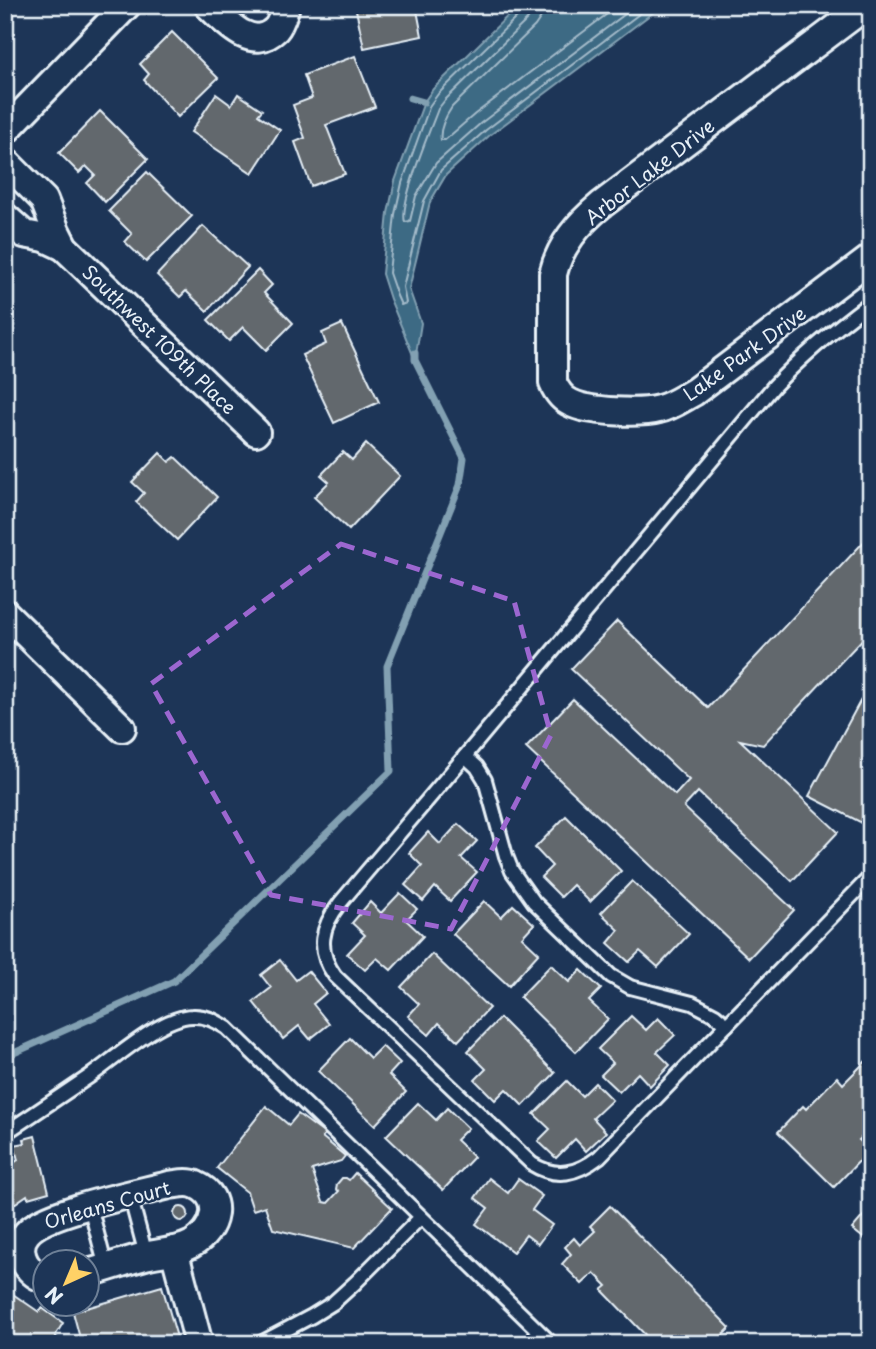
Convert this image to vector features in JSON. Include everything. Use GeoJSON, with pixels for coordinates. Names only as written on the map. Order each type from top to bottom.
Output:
{"type":"FeatureCollection","features":[{"type":"Feature","properties":{"kind":"street"},"geometry":{"type":"LineString","coordinates":[[5,131],[127,5]]}},
{"type":"Feature","properties":{"kind":"street"},"geometry":{"type":"LineString","coordinates":[[208,5],[236,31],[257,37],[265,36],[276,29],[285,5]]}},
{"type":"Feature","properties":{"kind":"street","name":"Arbor Lake Drive"},"geometry":{"type":"LineString","coordinates":[[564,399],[553,383],[552,373],[553,274],[563,246],[575,230],[601,205],[867,5]]}},
{"type":"Feature","properties":{"kind":"street","name":"Southwest 109th Place"},"geometry":{"type":"LineString","coordinates":[[5,161],[44,200],[55,232],[65,247],[256,432]]}},
{"type":"Feature","properties":{"kind":"street","name":"Southwest 109th Place"},"geometry":{"type":"LineString","coordinates":[[5,217],[24,234],[44,238],[65,247]]}},
{"type":"Feature","properties":{"kind":"street","name":"Lake Park Drive"},"geometry":{"type":"LineString","coordinates":[[564,399],[573,404],[626,412],[660,409],[678,401],[694,392],[871,258]]}},
{"type":"Feature","properties":{"kind":"street"},"geometry":{"type":"LineString","coordinates":[[5,613],[122,728]]}},
{"type":"Feature","properties":{"kind":"street","name":"Orleans Court"},"geometry":{"type":"LineString","coordinates":[[32,1271],[27,1267],[20,1249],[22,1241],[27,1232],[38,1224],[61,1213],[169,1185],[188,1183],[208,1193],[215,1217],[210,1229],[192,1245],[102,1268]]}},
{"type":"Feature","properties":{"kind":"street"},"geometry":{"type":"LineString","coordinates":[[174,1250],[200,1344]]}},
{"type":"Feature","properties":{"kind":"lane"},"geometry":{"type":"LineString","coordinates":[[871,302],[828,333],[774,386],[331,914],[326,925],[324,956],[335,976],[527,1159],[542,1170],[566,1173],[579,1170],[599,1157],[871,876]]}},
{"type":"Feature","properties":{"kind":"lane"},"geometry":{"type":"LineString","coordinates":[[466,755],[485,780],[509,863],[519,883],[534,902],[611,976],[630,987],[692,1003],[727,1025]]}},
{"type":"Feature","properties":{"kind":"lane"},"geometry":{"type":"LineString","coordinates":[[5,1133],[151,1032],[182,1017],[201,1016],[213,1019],[226,1028],[552,1344]]}},
{"type":"Feature","properties":{"kind":"lane"},"geometry":{"type":"LineString","coordinates":[[130,1195],[146,1255]]}},
{"type":"Feature","properties":{"kind":"lane"},"geometry":{"type":"LineString","coordinates":[[90,1206],[95,1248]]}},
{"type":"Feature","properties":{"kind":"lane"},"geometry":{"type":"LineString","coordinates":[[259,1344],[333,1303],[421,1217]]}},
{"type":"Feature","properties":{"kind":"highlighted area"},"geometry":{"type":"Polygon","coordinates":[[[341,544],[514,601],[551,735],[451,929],[271,895],[151,684],[341,544]]]}},
{"type":"Feature","properties":{"kind":"water"},"geometry":{"type":"Polygon","coordinates":[[[519,5],[663,5],[490,135],[446,175],[430,202],[409,289],[421,323],[415,360],[382,274],[388,213],[395,181],[424,102],[433,89],[519,5]]]}},
{"type":"Feature","properties":{"kind":"building"},"geometry":{"type":"Polygon","coordinates":[[[338,5],[355,5],[338,9],[338,5]]]}},
{"type":"Feature","properties":{"kind":"building"},"geometry":{"type":"Polygon","coordinates":[[[355,5],[416,5],[422,36],[364,48],[355,5]]]}},
{"type":"Feature","properties":{"kind":"building"},"geometry":{"type":"Polygon","coordinates":[[[172,32],[218,78],[178,117],[144,80],[149,74],[140,64],[172,32]]]}},
{"type":"Feature","properties":{"kind":"building"},"geometry":{"type":"Polygon","coordinates":[[[355,56],[375,107],[326,125],[345,174],[311,186],[295,142],[305,138],[293,105],[312,98],[304,75],[355,56]]]}},
{"type":"Feature","properties":{"kind":"building"},"geometry":{"type":"Polygon","coordinates":[[[216,94],[231,105],[238,94],[262,110],[258,115],[280,130],[252,173],[191,132],[216,94]]]}},
{"type":"Feature","properties":{"kind":"building"},"geometry":{"type":"Polygon","coordinates":[[[100,111],[148,159],[105,202],[87,183],[95,175],[86,166],[79,173],[59,153],[100,111]]]}},
{"type":"Feature","properties":{"kind":"building"},"geometry":{"type":"Polygon","coordinates":[[[147,172],[192,216],[146,262],[125,242],[132,234],[109,211],[147,172]]]}},
{"type":"Feature","properties":{"kind":"building"},"geometry":{"type":"Polygon","coordinates":[[[203,226],[248,267],[207,311],[186,291],[180,297],[157,275],[203,226]]]}},
{"type":"Feature","properties":{"kind":"building"},"geometry":{"type":"Polygon","coordinates":[[[258,270],[272,285],[264,293],[293,323],[266,350],[243,327],[229,341],[208,320],[258,270]]]}},
{"type":"Feature","properties":{"kind":"building"},"geometry":{"type":"Polygon","coordinates":[[[342,324],[379,402],[334,423],[302,355],[326,344],[322,333],[342,324]]]}},
{"type":"Feature","properties":{"kind":"building"},"geometry":{"type":"Polygon","coordinates":[[[366,444],[400,476],[349,530],[314,497],[329,482],[321,475],[343,452],[352,460],[366,444]]]}},
{"type":"Feature","properties":{"kind":"building"},"geometry":{"type":"Polygon","coordinates":[[[160,453],[169,462],[175,457],[217,497],[177,540],[136,502],[144,493],[132,482],[160,453]]]}},
{"type":"Feature","properties":{"kind":"building"},"geometry":{"type":"Polygon","coordinates":[[[871,534],[871,630],[763,745],[740,740],[838,832],[792,881],[698,792],[684,807],[794,910],[749,958],[526,748],[573,699],[675,795],[689,780],[571,669],[617,621],[708,708],[871,534]]]}},
{"type":"Feature","properties":{"kind":"building"},"geometry":{"type":"Polygon","coordinates":[[[871,681],[871,811],[864,824],[809,796],[871,681]]]}},
{"type":"Feature","properties":{"kind":"building"},"geometry":{"type":"Polygon","coordinates":[[[566,816],[621,871],[590,902],[573,885],[561,897],[541,877],[552,866],[535,848],[566,816]]]}},
{"type":"Feature","properties":{"kind":"building"},"geometry":{"type":"Polygon","coordinates":[[[458,824],[477,841],[461,858],[477,872],[450,901],[435,887],[423,901],[405,885],[422,866],[409,853],[428,832],[440,844],[458,824]]]}},
{"type":"Feature","properties":{"kind":"building"},"geometry":{"type":"Polygon","coordinates":[[[632,881],[689,934],[658,967],[640,951],[629,962],[608,943],[619,930],[601,913],[632,881]]]}},
{"type":"Feature","properties":{"kind":"building"},"geometry":{"type":"Polygon","coordinates":[[[400,893],[417,909],[406,920],[423,936],[391,970],[377,958],[365,970],[347,954],[365,935],[352,923],[370,902],[381,913],[400,893]]]}},
{"type":"Feature","properties":{"kind":"building"},"geometry":{"type":"Polygon","coordinates":[[[484,901],[501,917],[513,905],[534,924],[522,937],[539,953],[509,986],[453,934],[484,901]]]}},
{"type":"Feature","properties":{"kind":"building"},"geometry":{"type":"Polygon","coordinates":[[[432,954],[489,1008],[458,1041],[439,1023],[429,1035],[408,1016],[419,1004],[401,987],[432,954]]]}},
{"type":"Feature","properties":{"kind":"building"},"geometry":{"type":"Polygon","coordinates":[[[280,960],[296,980],[308,971],[326,993],[313,1004],[329,1024],[310,1039],[299,1026],[283,1039],[253,1002],[271,988],[261,975],[280,960]]]}},
{"type":"Feature","properties":{"kind":"building"},"geometry":{"type":"Polygon","coordinates":[[[551,965],[569,982],[581,970],[601,989],[589,1001],[608,1019],[576,1052],[520,997],[551,965]]]}},
{"type":"Feature","properties":{"kind":"building"},"geometry":{"type":"Polygon","coordinates":[[[631,1016],[646,1030],[658,1018],[675,1035],[657,1052],[670,1065],[650,1086],[638,1073],[619,1092],[601,1075],[613,1063],[598,1049],[631,1016]]]}},
{"type":"Feature","properties":{"kind":"building"},"geometry":{"type":"Polygon","coordinates":[[[500,1018],[555,1073],[523,1106],[506,1089],[495,1100],[475,1080],[486,1069],[468,1051],[500,1018]]]}},
{"type":"Feature","properties":{"kind":"building"},"geometry":{"type":"Polygon","coordinates":[[[350,1038],[370,1058],[382,1046],[400,1063],[389,1075],[406,1092],[375,1125],[318,1071],[350,1038]]]}},
{"type":"Feature","properties":{"kind":"building"},"geometry":{"type":"Polygon","coordinates":[[[871,1056],[871,1136],[867,1132],[859,1140],[870,1150],[834,1187],[778,1132],[803,1106],[806,1109],[837,1077],[843,1084],[871,1056]]]}},
{"type":"Feature","properties":{"kind":"building"},"geometry":{"type":"Polygon","coordinates":[[[567,1081],[582,1096],[595,1083],[612,1100],[593,1118],[606,1132],[586,1151],[575,1139],[556,1158],[538,1141],[550,1129],[534,1114],[567,1081]]]}},
{"type":"Feature","properties":{"kind":"building"},"geometry":{"type":"Polygon","coordinates":[[[418,1103],[436,1120],[447,1108],[468,1128],[456,1140],[474,1157],[443,1190],[386,1136],[418,1103]]]}},
{"type":"Feature","properties":{"kind":"building"},"geometry":{"type":"Polygon","coordinates":[[[266,1106],[289,1125],[298,1114],[325,1134],[322,1137],[345,1156],[341,1161],[312,1170],[323,1202],[328,1203],[339,1191],[336,1189],[337,1184],[342,1178],[349,1180],[355,1173],[392,1208],[354,1248],[273,1229],[265,1206],[253,1210],[247,1192],[217,1168],[266,1106]]]}},
{"type":"Feature","properties":{"kind":"building"},"geometry":{"type":"Polygon","coordinates":[[[35,1136],[49,1192],[28,1198],[27,1195],[10,1207],[6,1230],[5,1169],[18,1160],[14,1145],[25,1143],[24,1139],[35,1136]]]}},
{"type":"Feature","properties":{"kind":"building"},"geometry":{"type":"Polygon","coordinates":[[[489,1178],[508,1193],[518,1179],[542,1196],[532,1210],[552,1225],[538,1244],[526,1235],[513,1252],[476,1224],[488,1208],[475,1198],[489,1178]]]}},
{"type":"Feature","properties":{"kind":"building"},"geometry":{"type":"Polygon","coordinates":[[[610,1206],[730,1328],[714,1344],[654,1344],[602,1290],[607,1286],[594,1273],[582,1284],[562,1264],[571,1254],[565,1247],[574,1238],[580,1245],[595,1231],[590,1226],[610,1206]]]}},
{"type":"Feature","properties":{"kind":"building"},"geometry":{"type":"Polygon","coordinates":[[[178,1207],[184,1207],[188,1214],[184,1221],[178,1221],[174,1217],[174,1211],[178,1207]]]}},
{"type":"Feature","properties":{"kind":"building"},"geometry":{"type":"Polygon","coordinates":[[[871,1207],[871,1244],[852,1229],[871,1207]]]}},
{"type":"Feature","properties":{"kind":"building"},"geometry":{"type":"Polygon","coordinates":[[[5,1282],[10,1285],[7,1290],[32,1307],[32,1318],[56,1318],[63,1323],[55,1336],[65,1344],[5,1344],[5,1282]]]}},
{"type":"Feature","properties":{"kind":"building"},"geometry":{"type":"Polygon","coordinates":[[[162,1286],[179,1344],[75,1344],[81,1342],[75,1318],[102,1318],[102,1304],[162,1286]]]}},
{"type":"Feature","properties":{"kind":"waterway"},"geometry":{"type":"LineString","coordinates":[[410,98],[424,102]]}},
{"type":"Feature","properties":{"kind":"waterway"},"geometry":{"type":"LineString","coordinates":[[5,1057],[174,981],[391,771],[387,666],[460,485],[464,458],[415,360],[415,353]]}}]}
